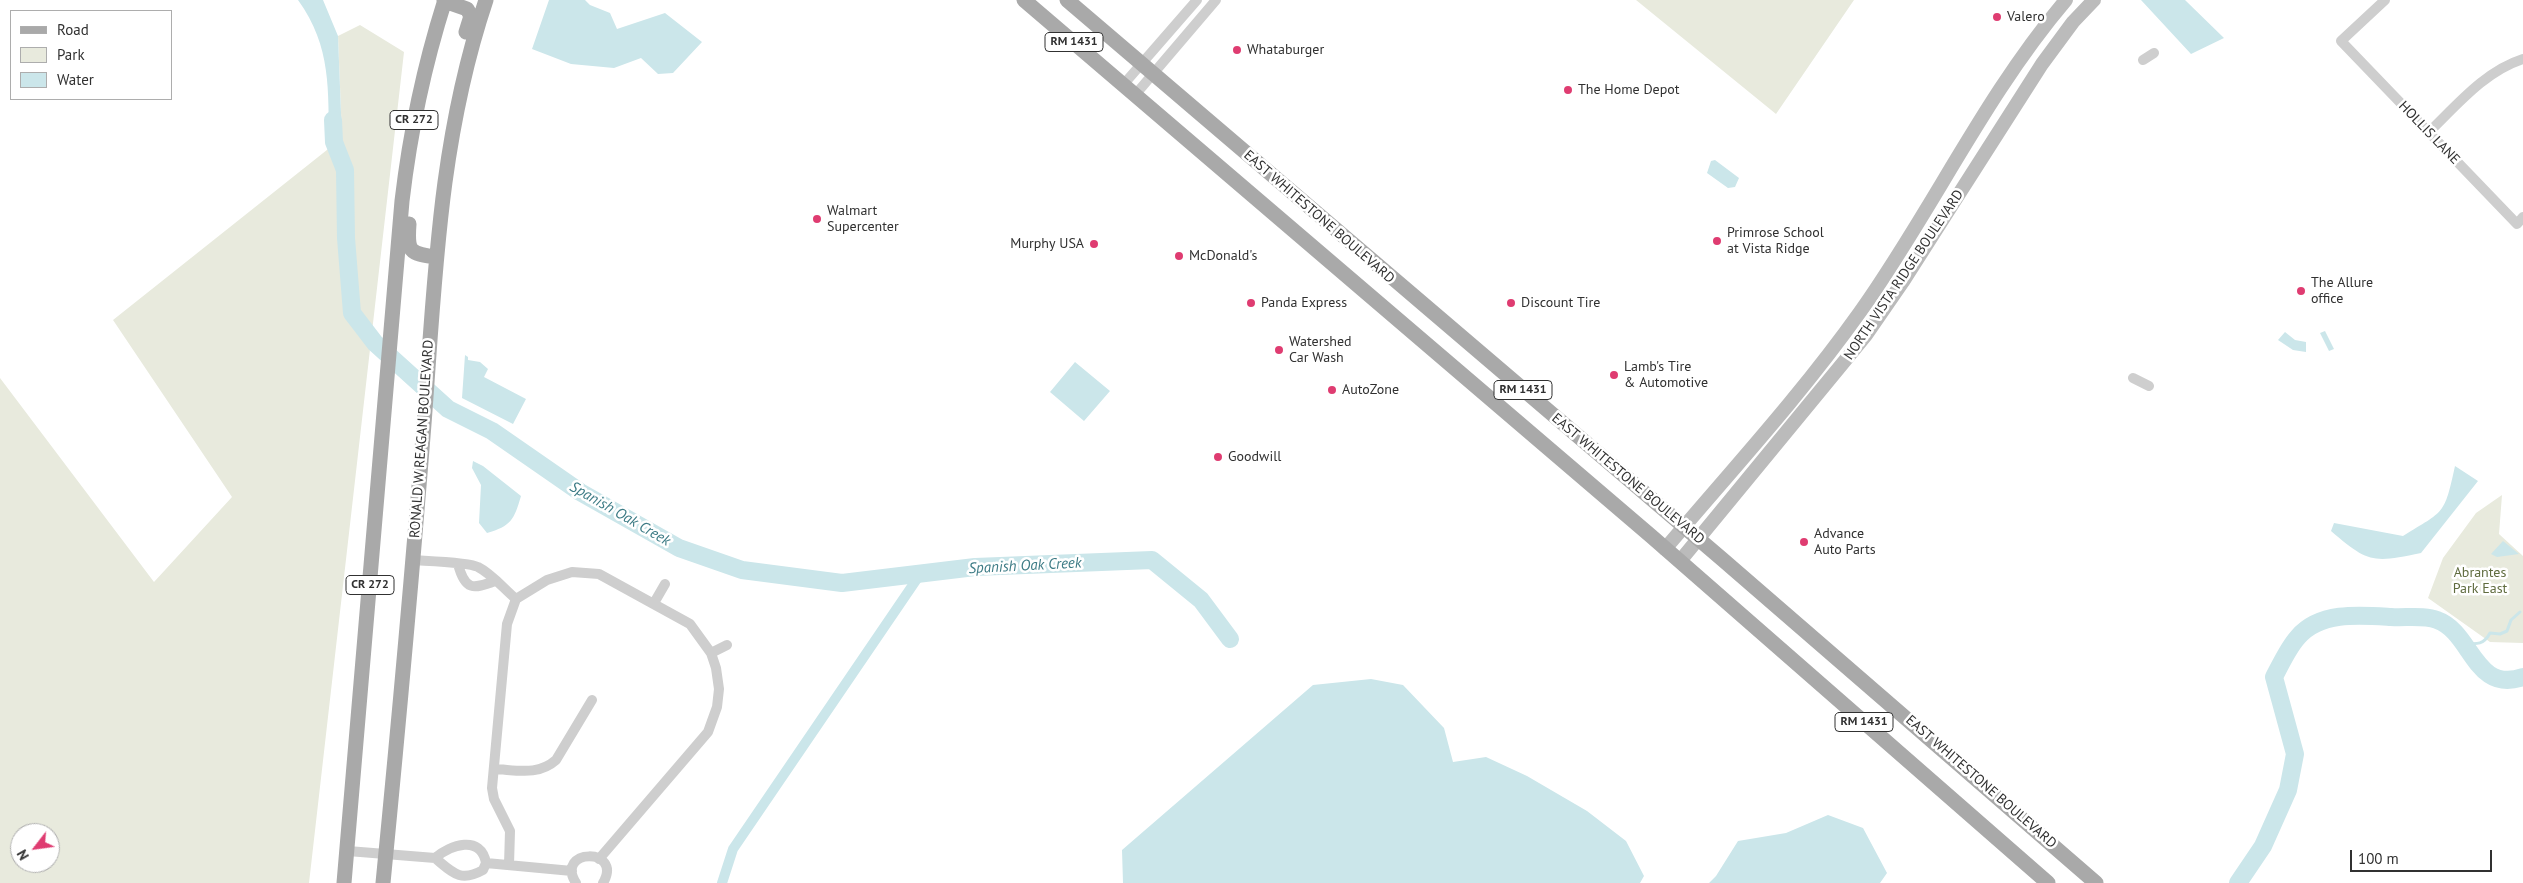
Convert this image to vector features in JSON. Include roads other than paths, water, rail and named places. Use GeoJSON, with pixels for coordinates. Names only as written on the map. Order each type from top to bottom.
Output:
{"type":"FeatureCollection","features":[{"type":"Feature","properties":{"kind":"main road","name":"RONALD W REAGAN BOULEVARD"},"geometry":{"type":"LineString","coordinates":[[383,883],[413,560],[438,228],[450,139],[474,37],[486,0]]}},
{"type":"Feature","properties":{"kind":"main road","name":"EAST WHITESTONE BOULEVARD"},"geometry":{"type":"LineString","coordinates":[[1024,0],[1680,561],[2048,883]]}},
{"type":"Feature","properties":{"kind":"main road","name":"EAST WHITESTONE BOULEVARD"},"geometry":{"type":"LineString","coordinates":[[1067,0],[1698,538],[2096,883]]}},
{"type":"Feature","properties":{"kind":"main road"},"geometry":{"type":"LineString","coordinates":[[438,228],[435,185],[439,153],[458,62],[471,16],[467,9],[445,1]]}},
{"type":"Feature","properties":{"kind":"main road","name":"CR 272"},"geometry":{"type":"LineString","coordinates":[[348,851],[385,386],[403,192],[423,78],[432,41],[445,1]]}},
{"type":"Feature","properties":{"kind":"main road"},"geometry":{"type":"LineString","coordinates":[[423,78],[424,104],[412,183],[408,241],[415,254],[436,257]]}},
{"type":"Feature","properties":{"kind":"main road"},"geometry":{"type":"LineString","coordinates":[[344,883],[348,851]]}},
{"type":"Feature","properties":{"kind":"street"},"geometry":{"type":"LineString","coordinates":[[1124,85],[1198,0]]}},
{"type":"Feature","properties":{"kind":"street"},"geometry":{"type":"LineString","coordinates":[[1135,95],[1216,0]]}},
{"type":"Feature","properties":{"kind":"street","name":"NORTH VISTA RIDGE BOULEVARD"},"geometry":{"type":"LineString","coordinates":[[1666,549],[1860,312],[2007,80],[2049,20],[2066,0]]}},
{"type":"Feature","properties":{"kind":"street","name":"NORTH VISTA RIDGE BOULEVARD"},"geometry":{"type":"LineString","coordinates":[[1680,561],[1866,335],[1904,280],[2042,64],[2073,22],[2094,0]]}},
{"type":"Feature","properties":{"kind":"street","name":"HOLLIS LANE"},"geometry":{"type":"LineString","coordinates":[[2385,0],[2341,42],[2520,221]]}},
{"type":"Feature","properties":{"kind":"street"},"geometry":{"type":"LineString","coordinates":[[2142,60],[2154,53]]}},
{"type":"Feature","properties":{"kind":"street"},"geometry":{"type":"LineString","coordinates":[[2429,132],[2482,81],[2502,68],[2523,59]]}},
{"type":"Feature","properties":{"kind":"street"},"geometry":{"type":"LineString","coordinates":[[2133,378],[2149,386]]}},
{"type":"Feature","properties":{"kind":"street"},"geometry":{"type":"LineString","coordinates":[[413,560],[458,564],[468,563],[477,566],[516,599]]}},
{"type":"Feature","properties":{"kind":"street"},"geometry":{"type":"LineString","coordinates":[[458,564],[468,585],[475,588],[482,587],[495,581]]}},
{"type":"Feature","properties":{"kind":"street"},"geometry":{"type":"LineString","coordinates":[[509,865],[510,831],[494,798],[492,788],[507,624],[516,599],[560,575],[585,572],[599,574],[690,624],[711,653],[716,668],[719,689],[717,707],[708,732],[599,859]]}},
{"type":"Feature","properties":{"kind":"street"},"geometry":{"type":"LineString","coordinates":[[654,603],[665,584]]}},
{"type":"Feature","properties":{"kind":"street"},"geometry":{"type":"LineString","coordinates":[[711,653],[727,645]]}},
{"type":"Feature","properties":{"kind":"street"},"geometry":{"type":"LineString","coordinates":[[494,769],[533,771],[543,770],[550,766],[556,760],[592,700]]}},
{"type":"Feature","properties":{"kind":"street"},"geometry":{"type":"LineString","coordinates":[[348,851],[435,858],[453,846],[464,844],[472,845],[480,850],[485,857],[486,863],[484,870],[476,874],[460,876],[446,870],[435,858]]}},
{"type":"Feature","properties":{"kind":"street"},"geometry":{"type":"LineString","coordinates":[[576,883],[572,871],[573,866],[581,858],[591,855],[599,859],[606,871],[603,883]]}},
{"type":"Feature","properties":{"kind":"street"},"geometry":{"type":"LineString","coordinates":[[486,863],[572,871]]}},
{"type":"Feature","properties":{"kind":"water"},"geometry":{"type":"Polygon","coordinates":[[[298,0],[323,0],[338,36],[342,138],[329,145],[329,106],[326,70],[317,35],[298,0]]]}},
{"type":"Feature","properties":{"kind":"water"},"geometry":{"type":"Polygon","coordinates":[[[549,0],[585,0],[590,5],[610,13],[617,29],[665,13],[702,42],[673,73],[658,74],[641,58],[614,68],[571,64],[532,49],[549,0]]]}},
{"type":"Feature","properties":{"kind":"water"},"geometry":{"type":"Polygon","coordinates":[[[2141,0],[2185,0],[2224,38],[2191,54],[2141,0]]]}},
{"type":"Feature","properties":{"kind":"water"},"geometry":{"type":"Polygon","coordinates":[[[1715,160],[1739,178],[1735,187],[1728,188],[1707,173],[1711,161],[1715,160]]]}},
{"type":"Feature","properties":{"kind":"water"},"geometry":{"type":"Polygon","coordinates":[[[2325,331],[2334,349],[2329,351],[2320,333],[2325,331]]]}},
{"type":"Feature","properties":{"kind":"water"},"geometry":{"type":"Polygon","coordinates":[[[2285,332],[2295,340],[2306,342],[2306,352],[2293,350],[2278,340],[2285,332]]]}},
{"type":"Feature","properties":{"kind":"water"},"geometry":{"type":"Polygon","coordinates":[[[465,355],[468,357],[468,360],[480,362],[488,369],[484,377],[526,399],[513,424],[462,398],[465,355]]]}},
{"type":"Feature","properties":{"kind":"water"},"geometry":{"type":"Polygon","coordinates":[[[1075,362],[1110,391],[1084,421],[1050,392],[1075,362]]]}},
{"type":"Feature","properties":{"kind":"water"},"geometry":{"type":"Polygon","coordinates":[[[473,461],[483,466],[521,496],[510,521],[501,528],[487,533],[479,523],[481,485],[472,468],[473,461]]]}},
{"type":"Feature","properties":{"kind":"water"},"geometry":{"type":"Polygon","coordinates":[[[2455,466],[2478,481],[2421,553],[2392,558],[2372,558],[2363,555],[2331,531],[2334,523],[2403,536],[2435,516],[2441,510],[2448,494],[2455,466]]]}},
{"type":"Feature","properties":{"kind":"water"},"geometry":{"type":"Polygon","coordinates":[[[2503,541],[2519,554],[2497,557],[2491,554],[2503,541]]]}},
{"type":"Feature","properties":{"kind":"water"},"geometry":{"type":"Polygon","coordinates":[[[1371,679],[1403,685],[1444,728],[1453,762],[1486,757],[1527,776],[1587,811],[1626,841],[1644,876],[1640,883],[1123,883],[1122,850],[1313,685],[1371,679]]]}},
{"type":"Feature","properties":{"kind":"water"},"geometry":{"type":"Polygon","coordinates":[[[1828,815],[1863,828],[1887,873],[1880,883],[1709,883],[1716,876],[1738,841],[1786,833],[1828,815]]]}},
{"type":"Feature","properties":{"kind":"waterway","name":"Spanish Oak Creek"},"geometry":{"type":"LineString","coordinates":[[333,120],[334,142],[345,170],[346,238],[352,313],[375,343],[448,409],[492,431],[580,492],[679,548],[742,570],[842,583],[975,567],[1152,560],[1201,600],[1230,639]]}},
{"type":"Feature","properties":{"kind":"waterway"},"geometry":{"type":"LineString","coordinates":[[722,883],[733,849],[921,573]]}},
{"type":"Feature","properties":{"kind":"waterway"},"geometry":{"type":"LineString","coordinates":[[2462,643],[2479,643],[2485,640],[2490,633],[2500,634],[2507,631],[2511,620],[2520,612]]}},
{"type":"Feature","properties":{"kind":"waterway","name":"Spanish Oak Creek"},"geometry":{"type":"LineString","coordinates":[[2238,883],[2263,846],[2288,790],[2295,754],[2274,677],[2291,646],[2307,629],[2318,623],[2342,616],[2432,618],[2449,627],[2458,636],[2483,670],[2494,677],[2507,680],[2523,677]]}},
{"type":"Feature","properties":{"kind":"place","name":"Valero"},"geometry":{"type":"Point","coordinates":[1997,17]}},
{"type":"Feature","properties":{"kind":"place","name":"Whataburger"},"geometry":{"type":"Point","coordinates":[1237,50]}},
{"type":"Feature","properties":{"kind":"place","name":"The Home Depot"},"geometry":{"type":"Point","coordinates":[1568,90]}},
{"type":"Feature","properties":{"kind":"place","name":"Walmart Supercenter"},"geometry":{"type":"Point","coordinates":[817,219]}},
{"type":"Feature","properties":{"kind":"place","name":"Primrose School at Vista Ridge"},"geometry":{"type":"Point","coordinates":[1717,241]}},
{"type":"Feature","properties":{"kind":"place","name":"Murphy USA"},"geometry":{"type":"Point","coordinates":[1094,244]}},
{"type":"Feature","properties":{"kind":"place","name":"McDonald's"},"geometry":{"type":"Point","coordinates":[1179,256]}},
{"type":"Feature","properties":{"kind":"place","name":"The Allure office"},"geometry":{"type":"Point","coordinates":[2301,291]}},
{"type":"Feature","properties":{"kind":"place","name":"Panda Express"},"geometry":{"type":"Point","coordinates":[1251,303]}},
{"type":"Feature","properties":{"kind":"place","name":"Discount Tire"},"geometry":{"type":"Point","coordinates":[1511,303]}},
{"type":"Feature","properties":{"kind":"place","name":"Watershed Car Wash"},"geometry":{"type":"Point","coordinates":[1279,350]}},
{"type":"Feature","properties":{"kind":"place","name":"Lamb's Tire & Automotive"},"geometry":{"type":"Point","coordinates":[1614,375]}},
{"type":"Feature","properties":{"kind":"place","name":"AutoZone"},"geometry":{"type":"Point","coordinates":[1332,390]}},
{"type":"Feature","properties":{"kind":"place","name":"Goodwill"},"geometry":{"type":"Point","coordinates":[1218,457]}},
{"type":"Feature","properties":{"kind":"place","name":"Advance Auto Parts"},"geometry":{"type":"Point","coordinates":[1804,542]}},
{"type":"Feature","properties":{"kind":"park label","name":"Abrantes Park East"},"geometry":{"type":"Point","coordinates":[2480,582]}}]}
